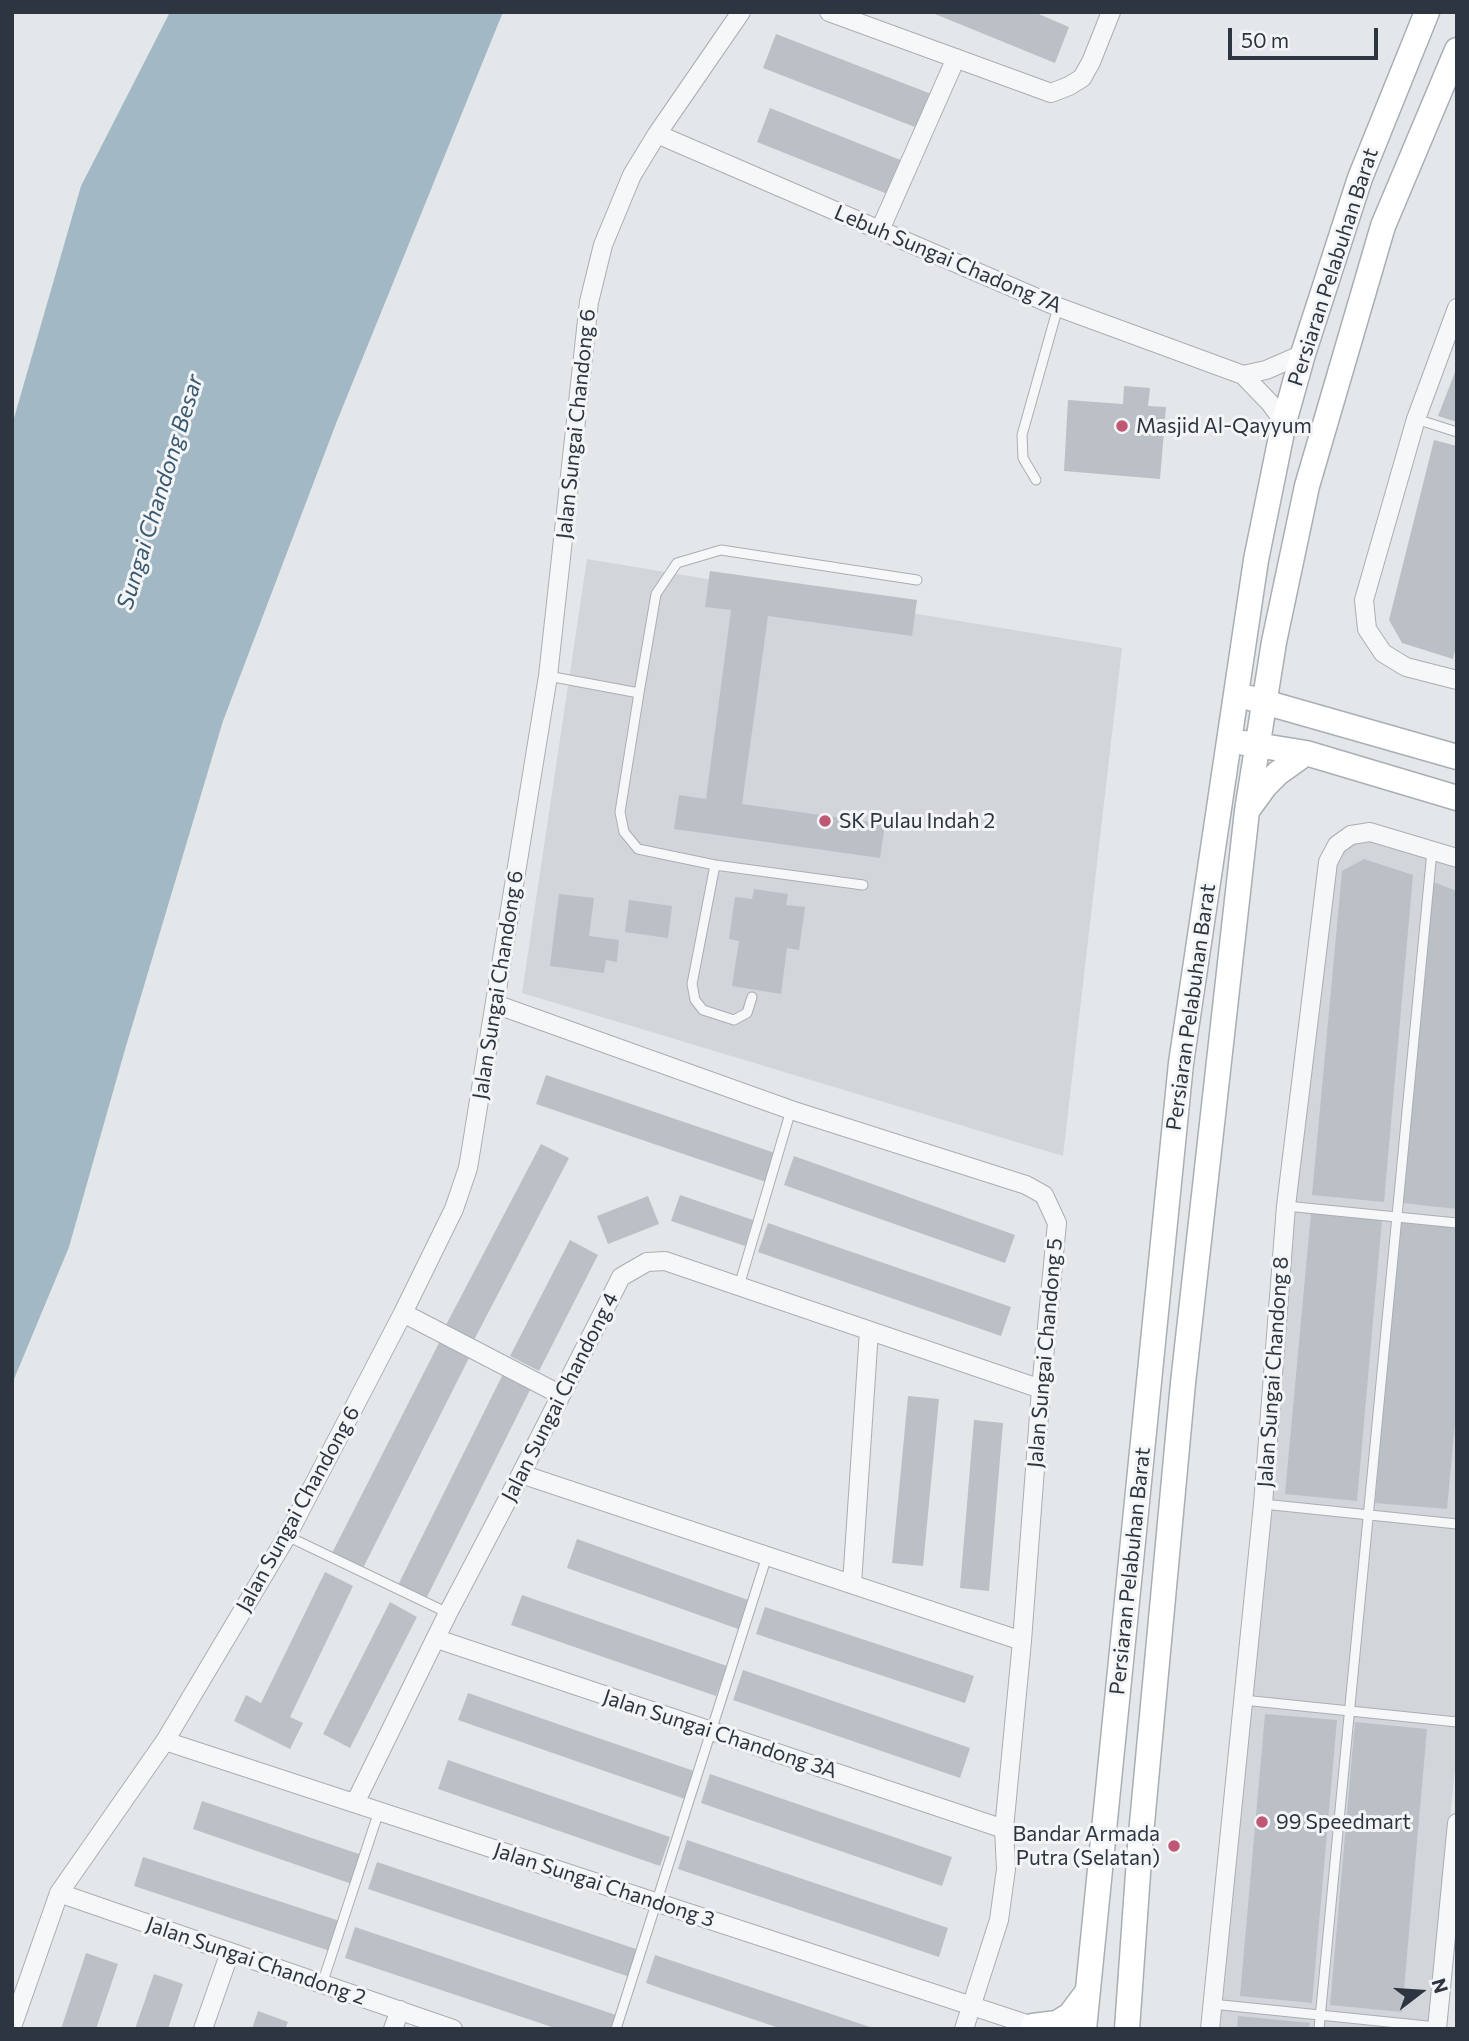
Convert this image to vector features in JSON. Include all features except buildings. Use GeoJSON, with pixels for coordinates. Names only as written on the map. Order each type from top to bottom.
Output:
{"type":"FeatureCollection","features":[{"type":"Feature","properties":{"kind":"street","name":"Jalan Sungai Chandong 6"},"geometry":{"type":"LineString","coordinates":[[12,2027],[59,1893],[165,1741],[287,1536],[454,1209],[468,1168],[548,676],[589,302],[603,245],[632,175],[741,12]]}},
{"type":"Feature","properties":{"kind":"street"},"geometry":{"type":"LineString","coordinates":[[829,12],[1051,93],[1082,78],[1111,12]]}},
{"type":"Feature","properties":{"kind":"street","name":"Persiaran Pelabuhan Barat"},"geometry":{"type":"LineString","coordinates":[[1084,2029],[1181,1063],[1256,560],[1283,422],[1303,354],[1360,178],[1427,12]]}},
{"type":"Feature","properties":{"kind":"street","name":"Persiaran Pelabuhan Barat"},"geometry":{"type":"LineString","coordinates":[[1127,2029],[1140,1845],[1183,1383],[1247,810],[1274,642],[1307,486],[1383,226],[1457,50]]}},
{"type":"Feature","properties":{"kind":"street"},"geometry":{"type":"LineString","coordinates":[[880,230],[956,58]]}},
{"type":"Feature","properties":{"kind":"street","name":"Lebuh Sungai Chadong 7A"},"geometry":{"type":"LineString","coordinates":[[657,134],[1058,306],[1243,375]]}},
{"type":"Feature","properties":{"kind":"street"},"geometry":{"type":"LineString","coordinates":[[1457,308],[1416,419],[1364,600],[1367,629],[1382,653],[1406,667],[1457,680]]}},
{"type":"Feature","properties":{"kind":"street"},"geometry":{"type":"LineString","coordinates":[[1243,375],[1266,370],[1303,354]]}},
{"type":"Feature","properties":{"kind":"street"},"geometry":{"type":"LineString","coordinates":[[1243,375],[1283,422]]}},
{"type":"Feature","properties":{"kind":"street"},"geometry":{"type":"LineString","coordinates":[[1274,642],[1272,666],[1282,689],[1303,712]]}},
{"type":"Feature","properties":{"kind":"street"},"geometry":{"type":"LineString","coordinates":[[1236,694],[1457,757]]}},
{"type":"Feature","properties":{"kind":"street"},"geometry":{"type":"LineString","coordinates":[[1229,739],[1306,753],[1457,798]]}},
{"type":"Feature","properties":{"kind":"street"},"geometry":{"type":"LineString","coordinates":[[1247,810],[1278,772],[1306,753]]}},
{"type":"Feature","properties":{"kind":"street","name":"Jalan Sungai Chandong 8"},"geometry":{"type":"LineString","coordinates":[[1210,2029],[1263,1504],[1286,1206],[1328,862],[1337,845],[1351,835],[1370,832],[1457,858]]}},
{"type":"Feature","properties":{"kind":"street","name":"Jalan Sungai Chandong 5"},"geometry":{"type":"LineString","coordinates":[[495,1003],[791,1110],[1026,1185],[1044,1195],[1057,1223],[1004,1829],[1006,1869],[999,1920],[964,2029]]}},
{"type":"Feature","properties":{"kind":"street","name":"Jalan Sungai Chandong 4"},"geometry":{"type":"LineString","coordinates":[[355,1804],[448,1613],[621,1277],[647,1262],[665,1261],[1041,1389]]}},
{"type":"Feature","properties":{"kind":"street"},"geometry":{"type":"LineString","coordinates":[[403,1312],[561,1395]]}},
{"type":"Feature","properties":{"kind":"street"},"geometry":{"type":"LineString","coordinates":[[852,1584],[869,1331]]}},
{"type":"Feature","properties":{"kind":"street"},"geometry":{"type":"LineString","coordinates":[[1149,1376],[1161,1373],[1183,1383]]}},
{"type":"Feature","properties":{"kind":"street"},"geometry":{"type":"LineString","coordinates":[[521,1474],[1022,1641]]}},
{"type":"Feature","properties":{"kind":"street","name":"Jalan Sungai Chandong 3A"},"geometry":{"type":"LineString","coordinates":[[437,1639],[1004,1829]]}},
{"type":"Feature","properties":{"kind":"street","name":"Jalan Sungai Chandong 3"},"geometry":{"type":"LineString","coordinates":[[165,1741],[1038,2027]]}},
{"type":"Feature","properties":{"kind":"street"},"geometry":{"type":"LineString","coordinates":[[1437,2028],[1457,1823]]}},
{"type":"Feature","properties":{"kind":"street","name":"Jalan Sungai Chandong 2"},"geometry":{"type":"LineString","coordinates":[[59,1893],[453,2029]]}},
{"type":"Feature","properties":{"kind":"street"},"geometry":{"type":"LineString","coordinates":[[203,2029],[230,1952]]}},
{"type":"Feature","properties":{"kind":"street"},"geometry":{"type":"LineString","coordinates":[[1038,2027],[1057,2023],[1070,2015],[1088,1991]]}},
{"type":"Feature","properties":{"kind":"street"},"geometry":{"type":"LineString","coordinates":[[393,2029],[400,2010]]}},
{"type":"Feature","properties":{"kind":"lane"},"geometry":{"type":"LineString","coordinates":[[1035,480],[1023,457],[1022,435],[1058,306]]}},
{"type":"Feature","properties":{"kind":"lane"},"geometry":{"type":"LineString","coordinates":[[1416,419],[1457,432]]}},
{"type":"Feature","properties":{"kind":"lane"},"geometry":{"type":"LineString","coordinates":[[863,885],[715,865],[638,849],[624,832],[620,812],[656,594],[677,563],[721,550],[917,580]]}},
{"type":"Feature","properties":{"kind":"lane"},"geometry":{"type":"LineString","coordinates":[[548,676],[639,693]]}},
{"type":"Feature","properties":{"kind":"lane"},"geometry":{"type":"LineString","coordinates":[[1319,2029],[1432,851]]}},
{"type":"Feature","properties":{"kind":"lane"},"geometry":{"type":"LineString","coordinates":[[715,865],[692,984],[695,1000],[704,1010],[734,1020],[747,1013],[752,997]]}},
{"type":"Feature","properties":{"kind":"lane"},"geometry":{"type":"LineString","coordinates":[[739,1286],[791,1110]]}},
{"type":"Feature","properties":{"kind":"lane"},"geometry":{"type":"LineString","coordinates":[[1286,1206],[1457,1223]]}},
{"type":"Feature","properties":{"kind":"lane"},"geometry":{"type":"LineString","coordinates":[[1263,1504],[1457,1524]]}},
{"type":"Feature","properties":{"kind":"lane"},"geometry":{"type":"LineString","coordinates":[[287,1536],[448,1613]]}},
{"type":"Feature","properties":{"kind":"lane"},"geometry":{"type":"LineString","coordinates":[[616,2029],[767,1556]]}},
{"type":"Feature","properties":{"kind":"lane"},"geometry":{"type":"LineString","coordinates":[[1243,1700],[1457,1722]]}},
{"type":"Feature","properties":{"kind":"lane"},"geometry":{"type":"LineString","coordinates":[[322,1983],[379,1811]]}},
{"type":"Feature","properties":{"kind":"lane"},"geometry":{"type":"LineString","coordinates":[[1212,2004],[1437,2028]]}},
{"type":"Feature","properties":{"kind":"shaded area","name":"SK Pulau Indah 2"},"geometry":{"type":"Polygon","coordinates":[[[587,559],[1122,648],[1063,1156],[522,993],[587,559]]]}},
{"type":"Feature","properties":{"kind":"shaded area"},"geometry":{"type":"Polygon","coordinates":[[[1370,841],[1457,865],[1457,1747],[1430,2029],[1220,2029],[1271,1498],[1295,1201],[1337,867],[1343,850],[1353,843],[1370,841]]]}},
{"type":"Feature","properties":{"kind":"water","name":"Sungai Chandong Besar"},"geometry":{"type":"Polygon","coordinates":[[[170,12],[503,12],[337,421],[223,721],[69,1247],[12,1384],[12,425],[81,186],[170,12]]]}},
{"type":"Feature","properties":{"kind":"place","name":"Masjid Al-Qayyum"},"geometry":{"type":"Point","coordinates":[1122,426]}},
{"type":"Feature","properties":{"kind":"place","name":"SK Pulau Indah 2"},"geometry":{"type":"Point","coordinates":[825,821]}},
{"type":"Feature","properties":{"kind":"place","name":"99 Speedmart"},"geometry":{"type":"Point","coordinates":[1262,1822]}},
{"type":"Feature","properties":{"kind":"place","name":"Bandar Armada Putra (Selatan)"},"geometry":{"type":"Point","coordinates":[1174,1846]}}]}
